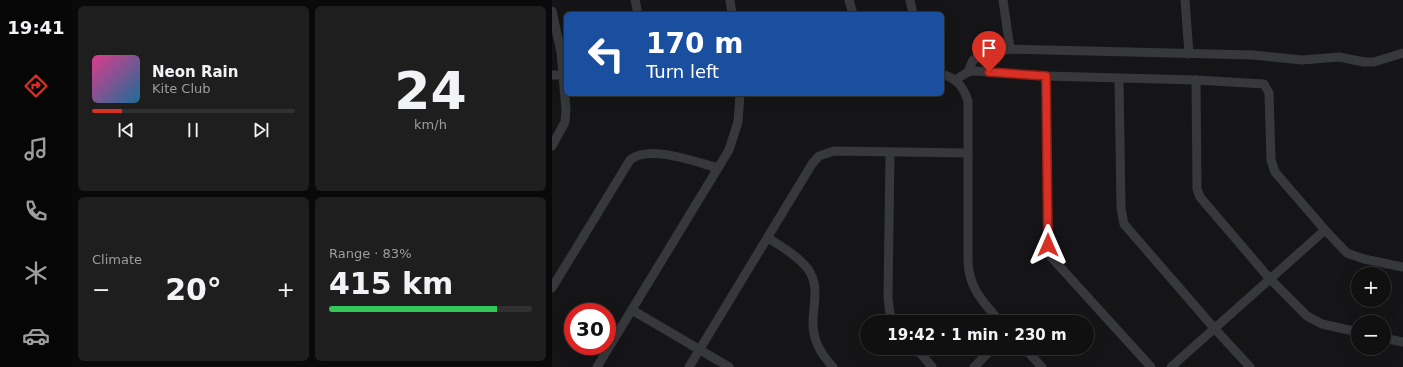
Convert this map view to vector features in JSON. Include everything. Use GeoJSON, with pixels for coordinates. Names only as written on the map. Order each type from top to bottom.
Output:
{"type":"FeatureCollection","features":[{"type":"Feature","properties":{"kind":"street"},"geometry":{"type":"LineString","coordinates":[[635,0],[638,12]]}},
{"type":"Feature","properties":{"kind":"street"},"geometry":{"type":"LineString","coordinates":[[730,0],[732,12]]}},
{"type":"Feature","properties":{"kind":"street"},"geometry":{"type":"LineString","coordinates":[[849,0],[852,12]]}},
{"type":"Feature","properties":{"kind":"street"},"geometry":{"type":"LineString","coordinates":[[910,0],[913,12]]}},
{"type":"Feature","properties":{"kind":"street"},"geometry":{"type":"LineString","coordinates":[[1003,0],[1010,49]]}},
{"type":"Feature","properties":{"kind":"street"},"geometry":{"type":"LineString","coordinates":[[1184,0],[1189,54]]}},
{"type":"Feature","properties":{"kind":"street"},"geometry":{"type":"LineString","coordinates":[[552,10],[561,52],[564,75],[552,75]]}},
{"type":"Feature","properties":{"kind":"street"},"geometry":{"type":"LineString","coordinates":[[956,80],[968,72],[973,60],[1010,49],[1254,55],[1302,60],[1339,57],[1364,62],[1374,62],[1403,53]]}},
{"type":"Feature","properties":{"kind":"street"},"geometry":{"type":"LineString","coordinates":[[968,72],[1119,79],[1196,80],[1264,84],[1269,93],[1272,167],[1325,230],[1347,253],[1364,259],[1403,267]]}},
{"type":"Feature","properties":{"kind":"street"},"geometry":{"type":"LineString","coordinates":[[944,75],[956,80],[961,85],[968,101],[968,261],[970,280],[979,296],[994,315]]}},
{"type":"Feature","properties":{"kind":"street"},"geometry":{"type":"LineString","coordinates":[[1046,76],[1049,251],[1054,262],[1151,367]]}},
{"type":"Feature","properties":{"kind":"street"},"geometry":{"type":"LineString","coordinates":[[1119,79],[1121,208],[1124,224],[1214,328],[1250,367]]}},
{"type":"Feature","properties":{"kind":"street"},"geometry":{"type":"LineString","coordinates":[[1196,80],[1197,189],[1200,197],[1270,279],[1307,316],[1315,321],[1351,330]]}},
{"type":"Feature","properties":{"kind":"street"},"geometry":{"type":"LineString","coordinates":[[552,146],[565,122],[565,96]]}},
{"type":"Feature","properties":{"kind":"street"},"geometry":{"type":"LineString","coordinates":[[596,367],[728,150],[738,122],[740,96]]}},
{"type":"Feature","properties":{"kind":"street"},"geometry":{"type":"LineString","coordinates":[[689,367],[812,164],[820,156],[834,151],[968,154]]}},
{"type":"Feature","properties":{"kind":"street"},"geometry":{"type":"LineString","coordinates":[[890,153],[888,298],[890,315]]}},
{"type":"Feature","properties":{"kind":"street"},"geometry":{"type":"LineString","coordinates":[[552,288],[630,160],[635,156],[642,154],[660,154],[718,168]]}},
{"type":"Feature","properties":{"kind":"street"},"geometry":{"type":"LineString","coordinates":[[1171,367],[1325,230]]}},
{"type":"Feature","properties":{"kind":"street"},"geometry":{"type":"LineString","coordinates":[[768,238],[794,255],[807,268],[812,278],[816,298],[812,324],[815,338],[818,348],[833,367]]}},
{"type":"Feature","properties":{"kind":"street"},"geometry":{"type":"LineString","coordinates":[[632,310],[729,367]]}},
{"type":"Feature","properties":{"kind":"street"},"geometry":{"type":"LineString","coordinates":[[1391,339],[1403,342]]}},
{"type":"Feature","properties":{"kind":"street"},"geometry":{"type":"LineString","coordinates":[[922,355],[932,367]]}},
{"type":"Feature","properties":{"kind":"street"},"geometry":{"type":"LineString","coordinates":[[974,367],[986,355]]}},
{"type":"Feature","properties":{"kind":"street"},"geometry":{"type":"LineString","coordinates":[[1031,355],[1042,367]]}},
{"type":"Feature","properties":{"kind":"route"},"geometry":{"type":"LineString","coordinates":[[989,72],[1046,76],[1048,245]]}}]}
